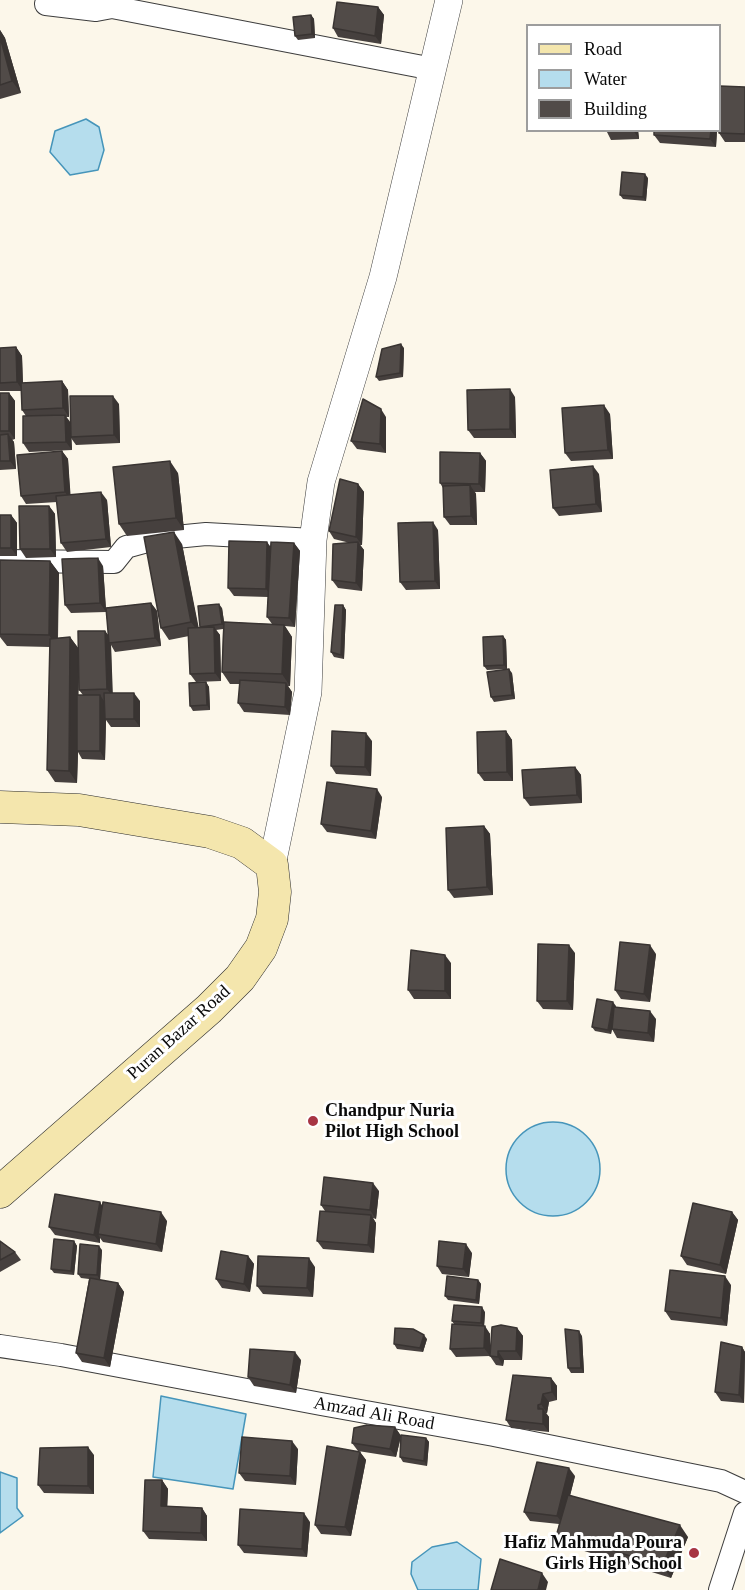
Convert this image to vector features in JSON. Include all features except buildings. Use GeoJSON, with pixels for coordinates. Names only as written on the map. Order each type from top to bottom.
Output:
{"type":"FeatureCollection","features":[{"type":"Feature","properties":{"kind":"main road"},"geometry":{"type":"LineString","coordinates":[[0,807],[79,810],[210,832],[242,843],[272,865]]}},
{"type":"Feature","properties":{"kind":"main road","name":"Puran Bazar Road"},"geometry":{"type":"LineString","coordinates":[[0,1192],[209,1009],[240,978],[261,948],[272,918],[274,892],[272,865]]}},
{"type":"Feature","properties":{"kind":"street"},"geometry":{"type":"LineString","coordinates":[[272,865],[308,692],[313,540],[321,482],[383,277],[449,0]]}},
{"type":"Feature","properties":{"kind":"street"},"geometry":{"type":"LineString","coordinates":[[46,4],[96,10],[112,7],[433,69]]}},
{"type":"Feature","properties":{"kind":"street"},"geometry":{"type":"LineString","coordinates":[[0,561],[114,562],[126,547],[155,539],[206,534],[313,540]]}},
{"type":"Feature","properties":{"kind":"street","name":"Amzad Ali Road"},"geometry":{"type":"LineString","coordinates":[[0,1346],[61,1355],[494,1435],[721,1481],[745,1492]]}},
{"type":"Feature","properties":{"kind":"street"},"geometry":{"type":"LineString","coordinates":[[720,1590],[745,1513]]}},
{"type":"Feature","properties":{"kind":"water"},"geometry":{"type":"Polygon","coordinates":[[[86,119],[99,127],[104,150],[98,170],[70,175],[50,152],[55,131],[86,119]]]}},
{"type":"Feature","properties":{"kind":"water"},"geometry":{"type":"Polygon","coordinates":[[[553,1122],[571,1125],[586,1136],[597,1151],[600,1169],[597,1187],[586,1202],[571,1213],[553,1216],[535,1213],[520,1202],[509,1187],[506,1169],[509,1151],[520,1136],[535,1125],[553,1122]]]}},
{"type":"Feature","properties":{"kind":"water"},"geometry":{"type":"Polygon","coordinates":[[[161,1396],[246,1414],[233,1489],[153,1477],[161,1396]]]}},
{"type":"Feature","properties":{"kind":"water"},"geometry":{"type":"Polygon","coordinates":[[[0,1472],[17,1478],[17,1508],[23,1516],[0,1533],[0,1472]]]}},
{"type":"Feature","properties":{"kind":"water"},"geometry":{"type":"Polygon","coordinates":[[[457,1542],[481,1559],[478,1590],[418,1590],[411,1574],[412,1562],[432,1547],[457,1542]]]}},
{"type":"Feature","properties":{"kind":"place","name":"Chandpur Nuria Pilot High School"},"geometry":{"type":"Point","coordinates":[313,1121]}},
{"type":"Feature","properties":{"kind":"place","name":"Hafiz Mahmuda Poura Girls High School"},"geometry":{"type":"Point","coordinates":[694,1553]}}]}
